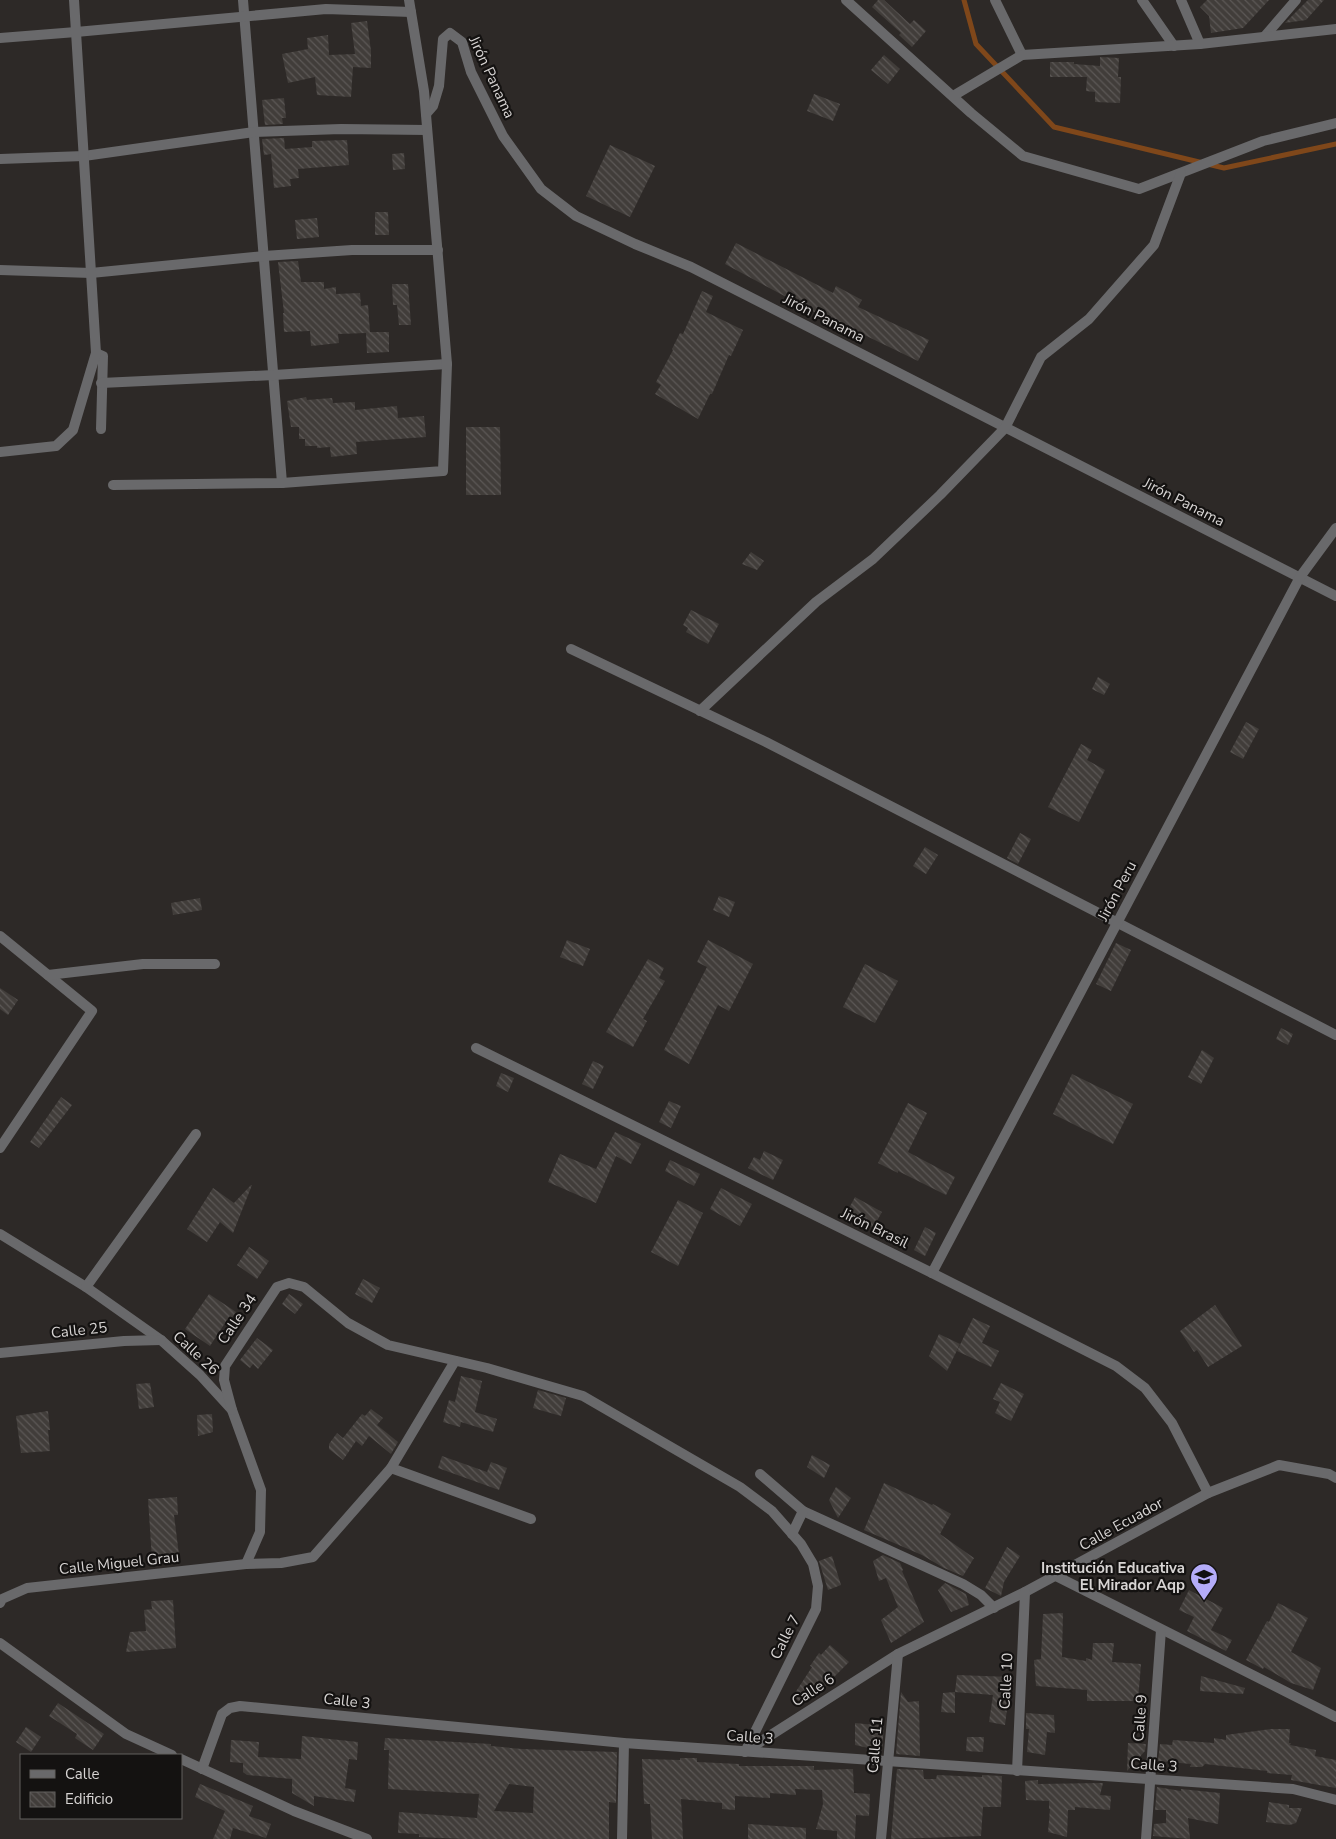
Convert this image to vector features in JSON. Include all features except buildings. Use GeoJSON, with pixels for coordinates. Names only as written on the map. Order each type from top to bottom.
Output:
{"type":"FeatureCollection","features":[{"type":"Feature","properties":{"kind":"street"},"geometry":{"type":"LineString","coordinates":[[0,452],[56,446],[73,430],[96,353],[74,0]]}},
{"type":"Feature","properties":{"kind":"street"},"geometry":{"type":"LineString","coordinates":[[243,0],[282,483]]}},
{"type":"Feature","properties":{"kind":"street"},"geometry":{"type":"LineString","coordinates":[[113,485],[282,483],[443,471],[447,364],[426,114],[409,0]]}},
{"type":"Feature","properties":{"kind":"street"},"geometry":{"type":"LineString","coordinates":[[846,0],[1022,156],[1139,189],[1263,141],[1336,122]]}},
{"type":"Feature","properties":{"kind":"street"},"geometry":{"type":"LineString","coordinates":[[995,0],[1022,55]]}},
{"type":"Feature","properties":{"kind":"street"},"geometry":{"type":"LineString","coordinates":[[1142,0],[1174,46]]}},
{"type":"Feature","properties":{"kind":"street"},"geometry":{"type":"LineString","coordinates":[[1182,0],[1200,44]]}},
{"type":"Feature","properties":{"kind":"street"},"geometry":{"type":"LineString","coordinates":[[1265,36],[1296,0]]}},
{"type":"Feature","properties":{"kind":"street"},"geometry":{"type":"LineString","coordinates":[[0,38],[326,9],[411,12]]}},
{"type":"Feature","properties":{"kind":"street"},"geometry":{"type":"LineString","coordinates":[[953,96],[1022,55],[1200,44],[1336,29]]}},
{"type":"Feature","properties":{"kind":"street","name":"Jirón Panama"},"geometry":{"type":"LineString","coordinates":[[426,114],[434,106],[439,86],[444,39],[450,33],[462,42],[471,72],[503,136],[541,189],[576,216],[635,244],[691,267],[1336,596]]}},
{"type":"Feature","properties":{"kind":"street"},"geometry":{"type":"LineString","coordinates":[[0,159],[84,156],[254,132],[340,129],[427,130]]}},
{"type":"Feature","properties":{"kind":"street"},"geometry":{"type":"LineString","coordinates":[[700,711],[816,602],[873,559],[940,495],[1005,428],[1041,358],[1089,319],[1154,245],[1181,173]]}},
{"type":"Feature","properties":{"kind":"street"},"geometry":{"type":"LineString","coordinates":[[0,270],[91,273],[264,256],[352,250],[438,250]]}},
{"type":"Feature","properties":{"kind":"street"},"geometry":{"type":"LineString","coordinates":[[96,353],[103,356],[101,383],[102,429]]}},
{"type":"Feature","properties":{"kind":"street"},"geometry":{"type":"LineString","coordinates":[[101,383],[447,364]]}},
{"type":"Feature","properties":{"kind":"street","name":"Jirón Peru"},"geometry":{"type":"LineString","coordinates":[[932,1273],[1300,577],[1336,528]]}},
{"type":"Feature","properties":{"kind":"street"},"geometry":{"type":"LineString","coordinates":[[571,649],[766,742],[1336,1035]]}},
{"type":"Feature","properties":{"kind":"street"},"geometry":{"type":"LineString","coordinates":[[0,936],[92,1011],[0,1148]]}},
{"type":"Feature","properties":{"kind":"street"},"geometry":{"type":"LineString","coordinates":[[48,975],[143,964],[215,964]]}},
{"type":"Feature","properties":{"kind":"street","name":"Jirón Brasil"},"geometry":{"type":"LineString","coordinates":[[476,1048],[1116,1366],[1145,1388],[1172,1423],[1208,1493]]}},
{"type":"Feature","properties":{"kind":"street"},"geometry":{"type":"LineString","coordinates":[[86,1287],[196,1134]]}},
{"type":"Feature","properties":{"kind":"street","name":"Calle 26"},"geometry":{"type":"LineString","coordinates":[[0,1234],[86,1287],[161,1340],[200,1374],[232,1410],[261,1490],[260,1532],[246,1564]]}},
{"type":"Feature","properties":{"kind":"street","name":"Calle 7"},"geometry":{"type":"LineString","coordinates":[[289,1283],[304,1287],[348,1323],[388,1345],[487,1368],[583,1396],[740,1487],[772,1511],[801,1544],[813,1564],[818,1586],[816,1609],[745,1752]]}},
{"type":"Feature","properties":{"kind":"street","name":"Calle 34"},"geometry":{"type":"LineString","coordinates":[[232,1410],[224,1380],[225,1366],[277,1287],[289,1283]]}},
{"type":"Feature","properties":{"kind":"street","name":"Calle 25"},"geometry":{"type":"LineString","coordinates":[[0,1353],[124,1341],[161,1340]]}},
{"type":"Feature","properties":{"kind":"street","name":"Calle Miguel Grau"},"geometry":{"type":"LineString","coordinates":[[0,1604],[2,1599],[27,1588],[246,1564],[281,1563],[313,1557],[391,1468],[455,1361]]}},
{"type":"Feature","properties":{"kind":"street","name":"Calle Ecuador"},"geometry":{"type":"LineString","coordinates":[[898,1654],[1056,1576],[1208,1493],[1279,1465],[1329,1474],[1336,1478]]}},
{"type":"Feature","properties":{"kind":"street"},"geometry":{"type":"LineString","coordinates":[[391,1468],[531,1519]]}},
{"type":"Feature","properties":{"kind":"street"},"geometry":{"type":"LineString","coordinates":[[760,1474],[803,1511],[963,1584],[981,1595],[994,1608]]}},
{"type":"Feature","properties":{"kind":"street"},"geometry":{"type":"LineString","coordinates":[[792,1534],[803,1511]]}},
{"type":"Feature","properties":{"kind":"street"},"geometry":{"type":"LineString","coordinates":[[1056,1576],[1336,1718]]}},
{"type":"Feature","properties":{"kind":"street","name":"Calle 10"},"geometry":{"type":"LineString","coordinates":[[1017,1771],[1025,1592]]}},
{"type":"Feature","properties":{"kind":"street","name":"Calle 9"},"geometry":{"type":"LineString","coordinates":[[1146,1839],[1161,1630]]}},
{"type":"Feature","properties":{"kind":"street"},"geometry":{"type":"LineString","coordinates":[[0,1643],[126,1734],[170,1754]]}},
{"type":"Feature","properties":{"kind":"street","name":"Calle 6"},"geometry":{"type":"LineString","coordinates":[[745,1752],[898,1654]]}},
{"type":"Feature","properties":{"kind":"street","name":"Calle 11"},"geometry":{"type":"LineString","coordinates":[[882,1839],[898,1654]]}},
{"type":"Feature","properties":{"kind":"street","name":"Calle 3"},"geometry":{"type":"LineString","coordinates":[[202,1769],[222,1714],[235,1706],[624,1743],[888,1763],[1293,1789],[1336,1800]]}},
{"type":"Feature","properties":{"kind":"street"},"geometry":{"type":"LineString","coordinates":[[622,1839],[624,1743]]}},
{"type":"Feature","properties":{"kind":"street"},"geometry":{"type":"LineString","coordinates":[[182,1759],[294,1811],[367,1839]]}},
{"type":"Feature","properties":{"kind":"waterway"},"geometry":{"type":"LineString","coordinates":[[964,0],[976,44],[1054,127],[1224,168],[1336,144]]}},
{"type":"Feature","properties":{"kind":"place","name":"Institución Educativa El Mirador Aqp"},"geometry":{"type":"Point","coordinates":[1204,1601]}}]}
